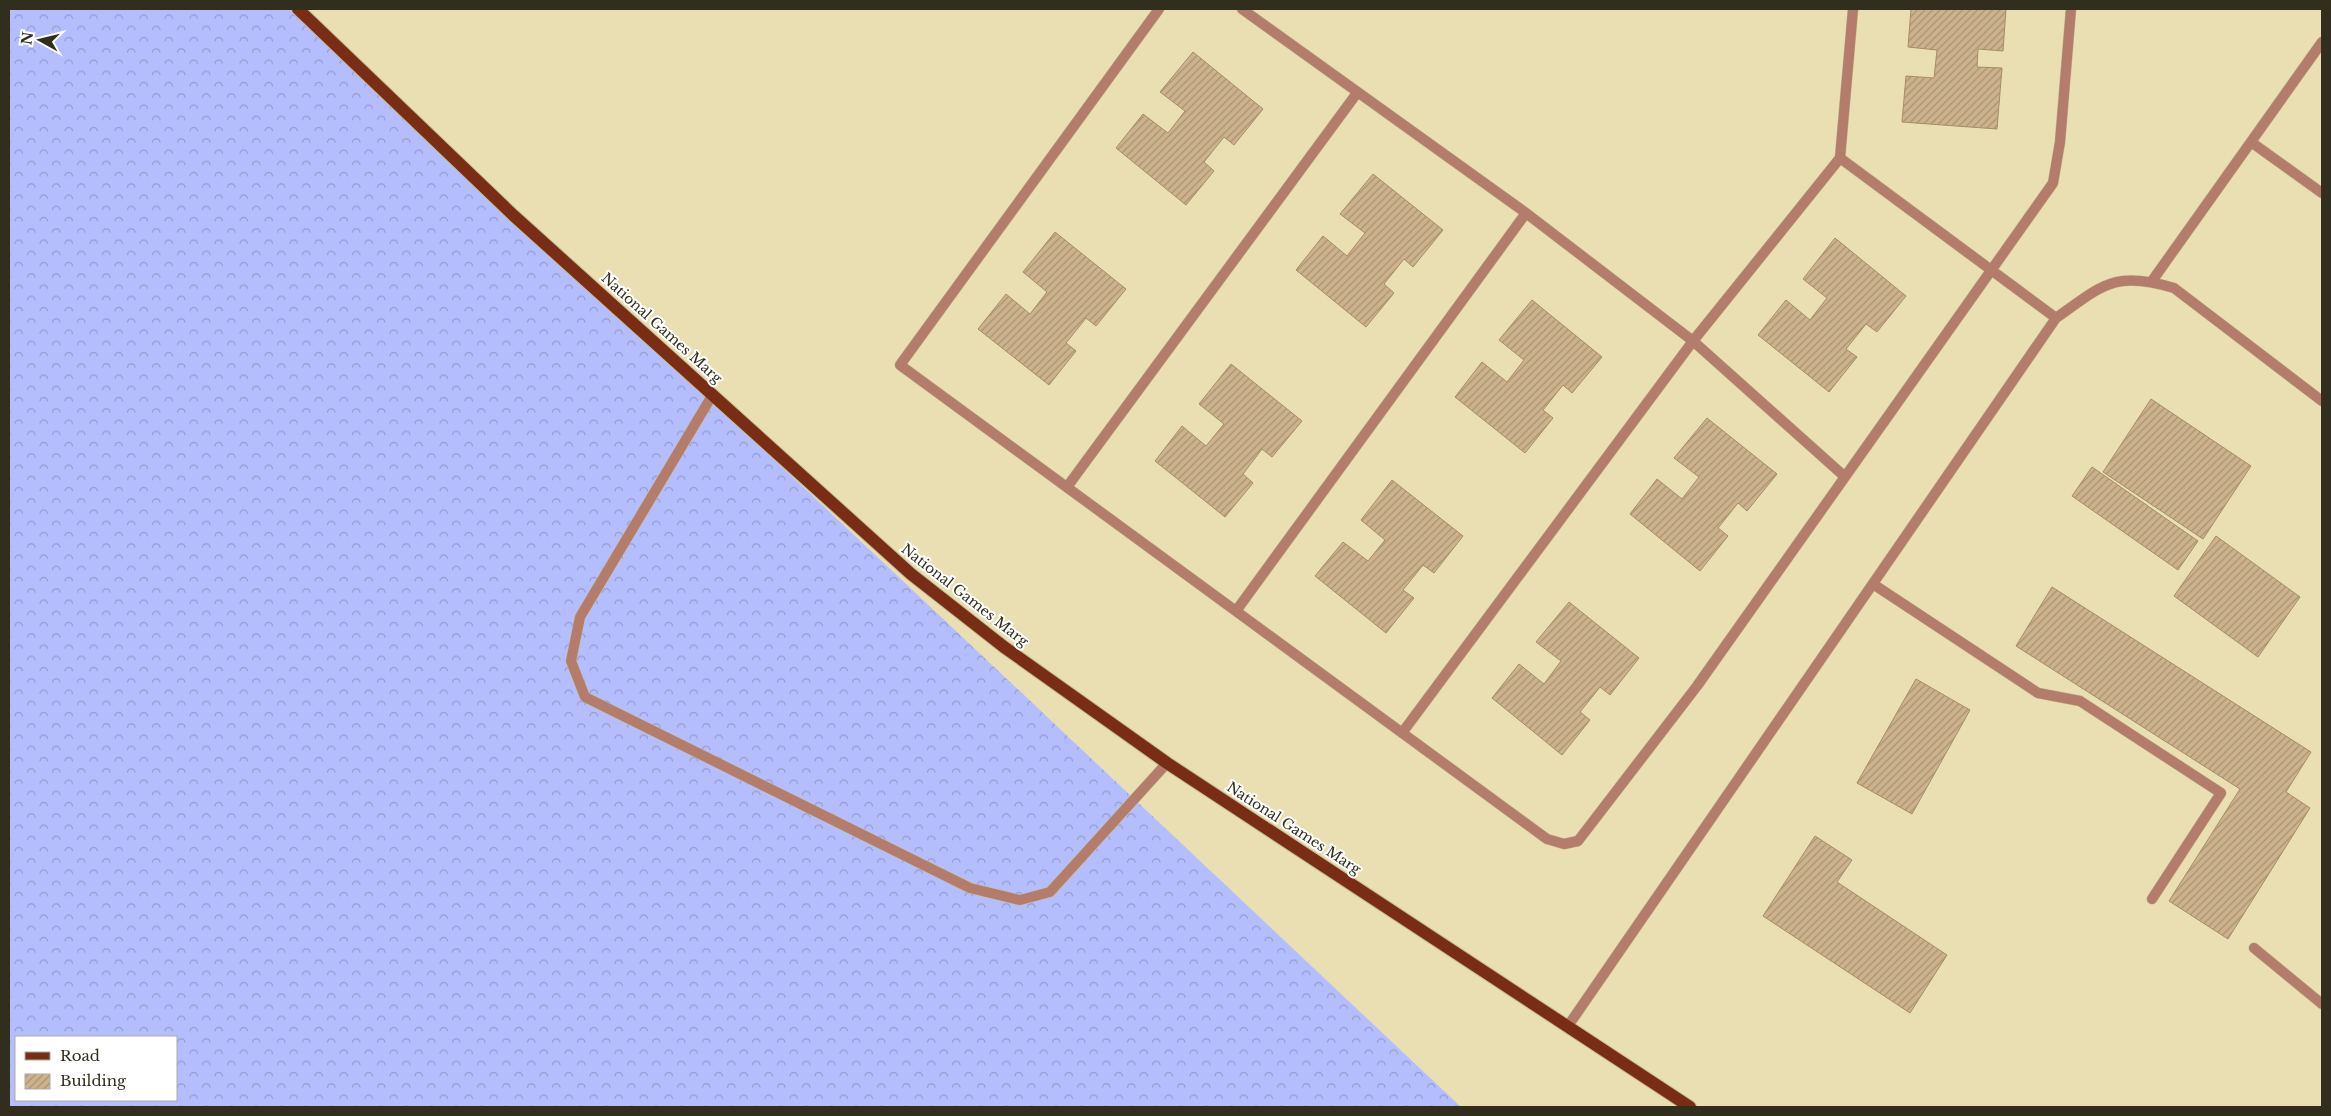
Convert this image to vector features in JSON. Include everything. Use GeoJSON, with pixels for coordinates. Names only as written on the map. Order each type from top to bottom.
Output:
{"type":"FeatureCollection","features":[{"type":"Feature","properties":{"kind":"main road","name":"National Games Marg"},"geometry":{"type":"LineString","coordinates":[[298,9],[513,215],[911,574],[1004,647],[1167,763],[1690,1107]]}},
{"type":"Feature","properties":{"kind":"street"},"geometry":{"type":"LineString","coordinates":[[1160,9],[900,365],[1547,839],[1564,844],[1578,841],[1697,686],[2053,183],[2060,142],[2071,9]]}},
{"type":"Feature","properties":{"kind":"street"},"geometry":{"type":"LineString","coordinates":[[1242,9],[1526,213],[1693,341],[1844,476]]}},
{"type":"Feature","properties":{"kind":"street"},"geometry":{"type":"LineString","coordinates":[[1402,733],[1693,341],[1840,158],[1854,9]]}},
{"type":"Feature","properties":{"kind":"street"},"geometry":{"type":"LineString","coordinates":[[2152,281],[2322,42]]}},
{"type":"Feature","properties":{"kind":"street"},"geometry":{"type":"LineString","coordinates":[[1067,487],[1357,93]]}},
{"type":"Feature","properties":{"kind":"street"},"geometry":{"type":"LineString","coordinates":[[2251,142],[2322,193]]}},
{"type":"Feature","properties":{"kind":"street"},"geometry":{"type":"LineString","coordinates":[[1840,158],[2056,318]]}},
{"type":"Feature","properties":{"kind":"street"},"geometry":{"type":"LineString","coordinates":[[1236,611],[1526,213]]}},
{"type":"Feature","properties":{"kind":"street"},"geometry":{"type":"LineString","coordinates":[[1568,1026],[2056,318],[2102,285],[2125,280],[2152,281],[2174,288],[2322,401]]}},
{"type":"Feature","properties":{"kind":"street"},"geometry":{"type":"LineString","coordinates":[[713,394],[580,617],[571,661],[585,697],[970,888],[1020,900],[1050,892],[1167,763]]}},
{"type":"Feature","properties":{"kind":"street"},"geometry":{"type":"LineString","coordinates":[[1873,584],[2038,693],[2080,701],[2221,793],[2152,899]]}},
{"type":"Feature","properties":{"kind":"street"},"geometry":{"type":"LineString","coordinates":[[2254,948],[2322,1004]]}},
{"type":"Feature","properties":{"kind":"green space"},"geometry":{"type":"Polygon","coordinates":[[[9,9],[296,9],[1461,1107],[9,1107],[9,9]]]}},
{"type":"Feature","properties":{"kind":"building"},"geometry":{"type":"Polygon","coordinates":[[[1911,9],[2006,9],[2003,51],[1978,49],[1977,67],[2002,68],[1997,129],[1902,122],[1906,76],[1934,78],[1937,50],[1908,47],[1911,9]]]}},
{"type":"Feature","properties":{"kind":"building"},"geometry":{"type":"Polygon","coordinates":[[[1193,52],[1263,109],[1234,145],[1224,137],[1204,162],[1214,171],[1186,205],[1116,148],[1143,114],[1168,133],[1185,111],[1160,92],[1193,52]]]}},
{"type":"Feature","properties":{"kind":"building"},"geometry":{"type":"Polygon","coordinates":[[[1373,174],[1443,230],[1413,267],[1404,259],[1384,284],[1394,293],[1366,327],[1296,270],[1323,236],[1347,256],[1365,233],[1340,214],[1373,174]]]}},
{"type":"Feature","properties":{"kind":"building"},"geometry":{"type":"Polygon","coordinates":[[[1055,232],[1126,289],[1096,326],[1086,318],[1066,343],[1076,351],[1049,385],[978,329],[1006,294],[1030,314],[1047,292],[1023,272],[1055,232]]]}},
{"type":"Feature","properties":{"kind":"building"},"geometry":{"type":"Polygon","coordinates":[[[1835,238],[1906,296],[1877,332],[1866,324],[1846,349],[1857,357],[1829,392],[1758,335],[1786,300],[1810,320],[1827,298],[1803,279],[1835,238]]]}},
{"type":"Feature","properties":{"kind":"building"},"geometry":{"type":"Polygon","coordinates":[[[1532,300],[1602,357],[1572,393],[1563,385],[1543,410],[1553,418],[1525,453],[1455,397],[1482,362],[1507,382],[1524,360],[1499,340],[1532,300]]]}},
{"type":"Feature","properties":{"kind":"building"},"geometry":{"type":"Polygon","coordinates":[[[1231,364],[1302,421],[1272,457],[1262,449],[1243,474],[1253,483],[1225,517],[1155,461],[1182,426],[1206,446],[1224,424],[1199,404],[1231,364]]]}},
{"type":"Feature","properties":{"kind":"building"},"geometry":{"type":"Polygon","coordinates":[[[2151,399],[2251,466],[2203,539],[2103,472],[2151,399]]]}},
{"type":"Feature","properties":{"kind":"building"},"geometry":{"type":"Polygon","coordinates":[[[1707,418],[1777,474],[1747,511],[1738,503],[1718,528],[1728,536],[1700,571],[1630,514],[1657,479],[1682,499],[1699,477],[1674,458],[1707,418]]]}},
{"type":"Feature","properties":{"kind":"building"},"geometry":{"type":"Polygon","coordinates":[[[2092,467],[2198,541],[2178,570],[2072,496],[2092,467]]]}},
{"type":"Feature","properties":{"kind":"building"},"geometry":{"type":"Polygon","coordinates":[[[1392,480],[1463,536],[1434,573],[1423,565],[1403,590],[1414,598],[1386,633],[1315,576],[1343,542],[1368,561],[1385,540],[1361,520],[1392,480]]]}},
{"type":"Feature","properties":{"kind":"building"},"geometry":{"type":"Polygon","coordinates":[[[2216,536],[2300,597],[2258,657],[2174,596],[2216,536]]]}},
{"type":"Feature","properties":{"kind":"building"},"geometry":{"type":"Polygon","coordinates":[[[2052,587],[2311,752],[2286,792],[2310,808],[2228,939],[2169,901],[2240,789],[2016,646],[2052,587]]]}},
{"type":"Feature","properties":{"kind":"building"},"geometry":{"type":"Polygon","coordinates":[[[1569,602],[1639,658],[1610,695],[1600,687],[1580,712],[1590,720],[1562,755],[1492,698],[1519,664],[1544,684],[1561,661],[1536,642],[1569,602]]]}},
{"type":"Feature","properties":{"kind":"building"},"geometry":{"type":"Polygon","coordinates":[[[1916,679],[1970,710],[1912,814],[1857,783],[1916,679]]]}},
{"type":"Feature","properties":{"kind":"building"},"geometry":{"type":"Polygon","coordinates":[[[1815,836],[1852,860],[1837,882],[1947,955],[1910,1013],[1763,916],[1815,836]]]}}]}
